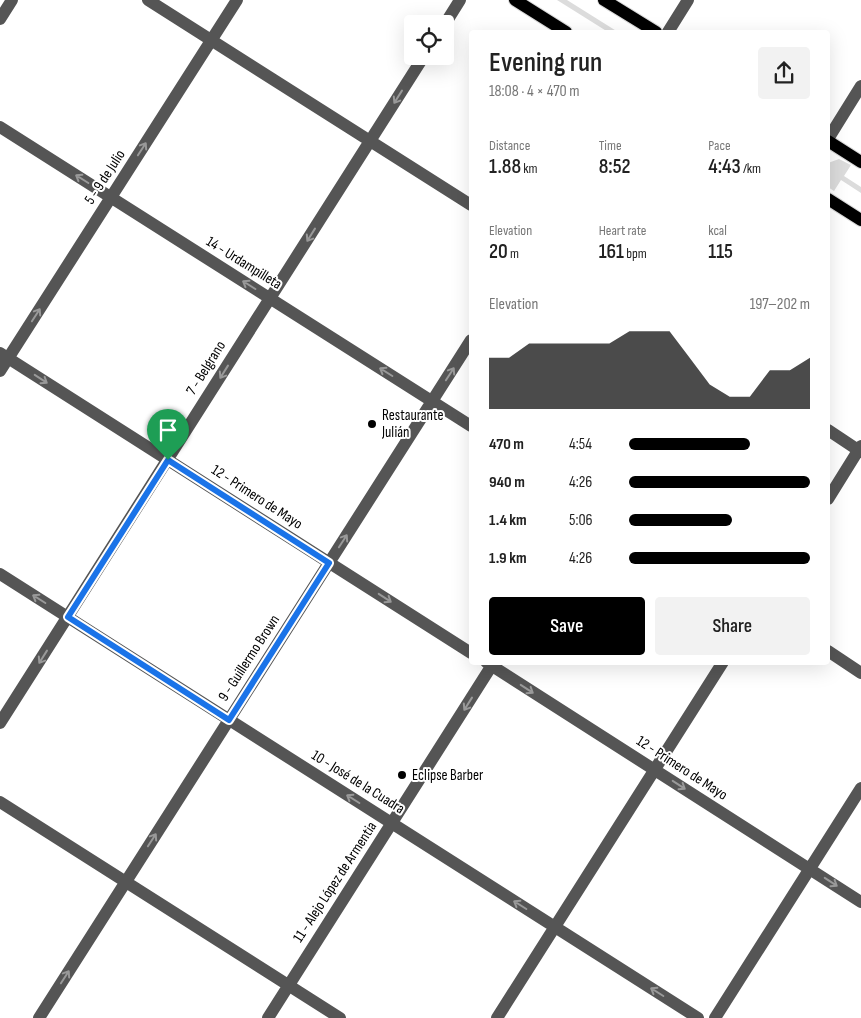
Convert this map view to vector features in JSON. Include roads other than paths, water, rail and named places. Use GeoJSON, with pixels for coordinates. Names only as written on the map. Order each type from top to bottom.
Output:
{"type":"FeatureCollection","features":[{"type":"Feature","properties":{"kind":"main road"},"geometry":{"type":"LineString","coordinates":[[515,0],[563,30]]}},
{"type":"Feature","properties":{"kind":"main road"},"geometry":{"type":"LineString","coordinates":[[604,0],[653,30]]}},
{"type":"Feature","properties":{"kind":"main road"},"geometry":{"type":"LineString","coordinates":[[830,141],[861,162]]}},
{"type":"Feature","properties":{"kind":"main road"},"geometry":{"type":"LineString","coordinates":[[830,200],[861,220]]}},
{"type":"Feature","properties":{"kind":"street"},"geometry":{"type":"LineString","coordinates":[[0,19],[12,0]]}},
{"type":"Feature","properties":{"kind":"street"},"geometry":{"type":"LineString","coordinates":[[148,0],[469,204]]}},
{"type":"Feature","properties":{"kind":"street","name":"5 - 9 de Julio"},"geometry":{"type":"LineString","coordinates":[[0,371],[4,355],[111,197],[237,0]]}},
{"type":"Feature","properties":{"kind":"street"},"geometry":{"type":"LineString","coordinates":[[451,15],[460,0]]}},
{"type":"Feature","properties":{"kind":"street"},"geometry":{"type":"LineString","coordinates":[[669,30],[688,0]]}},
{"type":"Feature","properties":{"kind":"street","name":"7 - Belgrano"},"geometry":{"type":"LineString","coordinates":[[0,724],[418,65]]}},
{"type":"Feature","properties":{"kind":"street"},"geometry":{"type":"LineString","coordinates":[[830,137],[861,86]]}},
{"type":"Feature","properties":{"kind":"street","name":"14 - Urdampilleta"},"geometry":{"type":"LineString","coordinates":[[0,127],[469,425]]}},
{"type":"Feature","properties":{"kind":"street","name":"9 - Guillermo Brown"},"geometry":{"type":"LineString","coordinates":[[39,1018],[469,343]]}},
{"type":"Feature","properties":{"kind":"street","name":"12 - Primero de Mayo"},"geometry":{"type":"LineString","coordinates":[[4,355],[469,652]]}},
{"type":"Feature","properties":{"kind":"street"},"geometry":{"type":"LineString","coordinates":[[830,431],[860,449],[830,496]]}},
{"type":"Feature","properties":{"kind":"street","name":"10 - José de la Cuadra"},"geometry":{"type":"LineString","coordinates":[[0,574],[698,1018]]}},
{"type":"Feature","properties":{"kind":"street"},"geometry":{"type":"LineString","coordinates":[[830,652],[861,673]]}},
{"type":"Feature","properties":{"kind":"street","name":"11 - Alejo López de Armentia"},"geometry":{"type":"LineString","coordinates":[[268,1018],[392,824],[490,665]]}},
{"type":"Feature","properties":{"kind":"street","name":"12 - Primero de Mayo"},"geometry":{"type":"LineString","coordinates":[[493,665],[861,902]]}},
{"type":"Feature","properties":{"kind":"street"},"geometry":{"type":"LineString","coordinates":[[497,1018],[721,665]]}},
{"type":"Feature","properties":{"kind":"street"},"geometry":{"type":"LineString","coordinates":[[715,1018],[861,788]]}},
{"type":"Feature","properties":{"kind":"street"},"geometry":{"type":"LineString","coordinates":[[0,802],[340,1018]]}},
{"type":"Feature","properties":{"kind":"place","name":"Restaurante Julián"},"geometry":{"type":"Point","coordinates":[372,424]}},
{"type":"Feature","properties":{"kind":"place","name":"Eclipse Barber"},"geometry":{"type":"Point","coordinates":[402,775]}}]}
